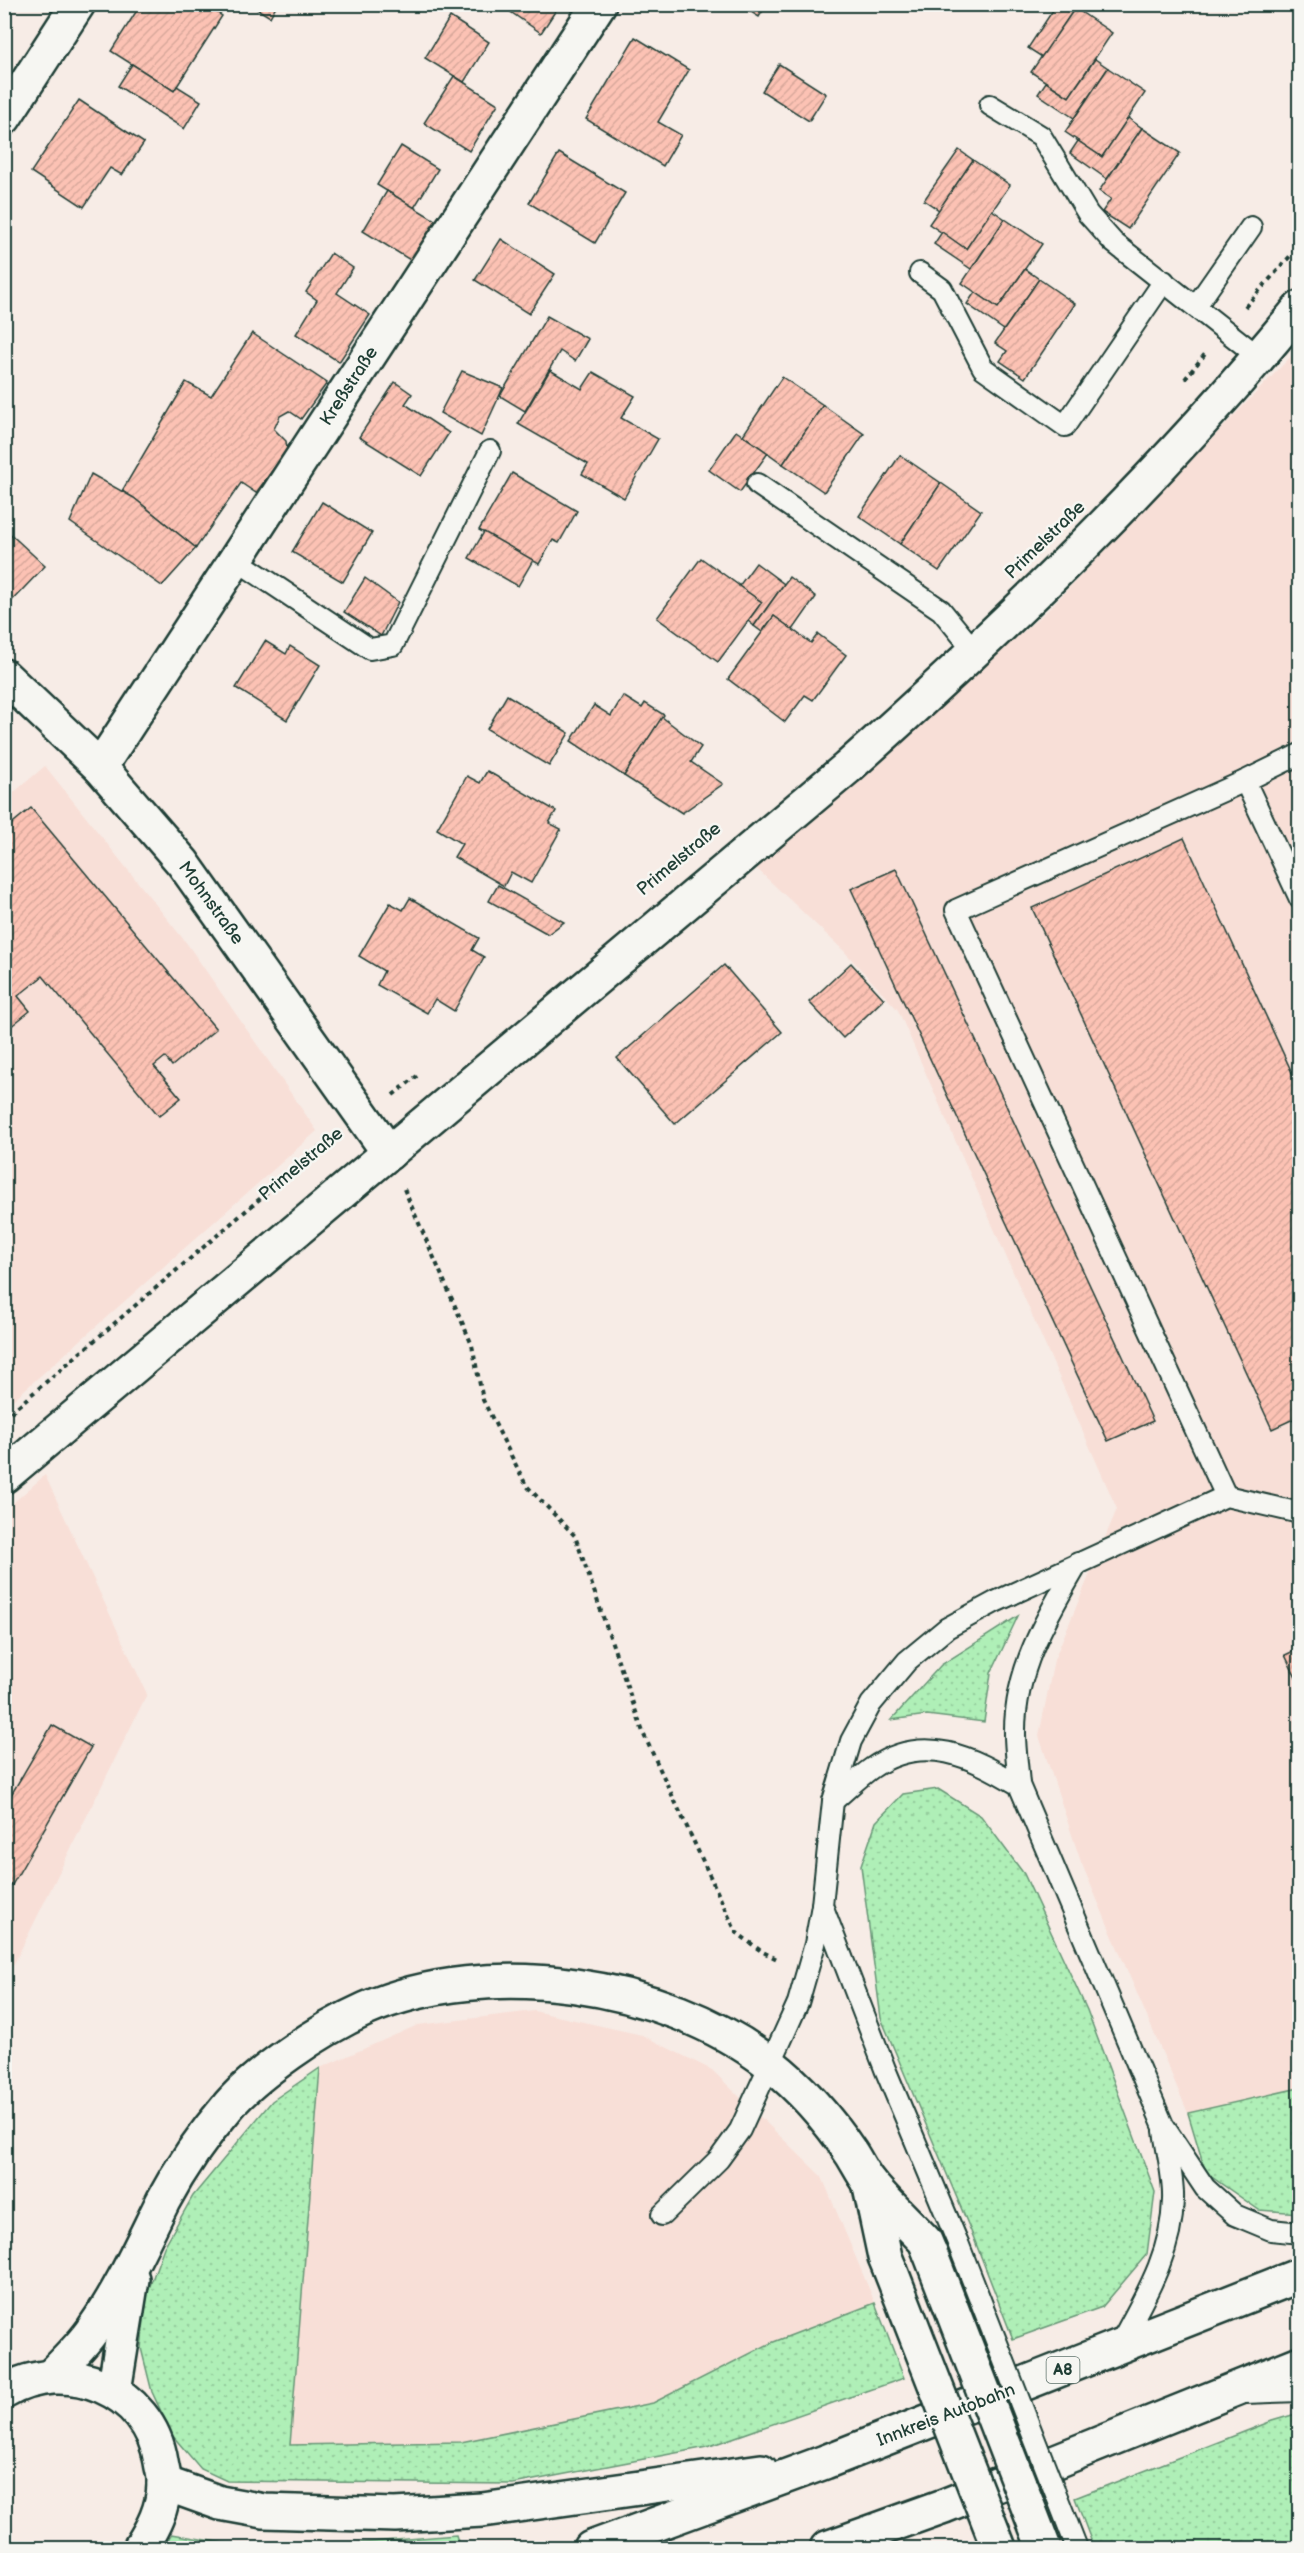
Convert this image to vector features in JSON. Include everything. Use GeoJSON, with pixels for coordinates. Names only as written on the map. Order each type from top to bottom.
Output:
{"type":"FeatureCollection","features":[{"type":"Feature","properties":{"kind":"main road"},"geometry":{"type":"LineString","coordinates":[[4,118],[78,4]]}},
{"type":"Feature","properties":{"kind":"main road","name":"Kreßstraße"},"geometry":{"type":"LineString","coordinates":[[100,767],[599,4]]}},
{"type":"Feature","properties":{"kind":"main road","name":"Primelstraße"},"geometry":{"type":"LineString","coordinates":[[8,1468],[847,768],[976,653],[1153,477],[1299,308]]}},
{"type":"Feature","properties":{"kind":"main road","name":"Mohnstraße"},"geometry":{"type":"LineString","coordinates":[[4,676],[100,767],[183,863],[388,1153]]}},
{"type":"Feature","properties":{"kind":"main road"},"geometry":{"type":"LineString","coordinates":[[51,2376],[93,2330],[135,2262],[164,2199],[196,2147],[231,2103],[271,2066],[312,2038],[366,2009],[417,1993],[472,1984],[505,1982],[557,1984],[602,1990],[646,2001],[691,2017],[738,2041],[771,2064],[828,2121],[869,2182],[925,2241],[944,2248],[1044,2548]]}},
{"type":"Feature","properties":{"kind":"main road"},"geometry":{"type":"LineString","coordinates":[[869,2182],[885,2257],[999,2548]]}},
{"type":"Feature","properties":{"kind":"main road"},"geometry":{"type":"LineString","coordinates":[[114,2391],[135,2262]]}},
{"type":"Feature","properties":{"kind":"main road","name":"Innkreis Autobahn"},"geometry":{"type":"LineString","coordinates":[[591,2548],[825,2462],[1118,2349],[1299,2275]]}},
{"type":"Feature","properties":{"kind":"main road"},"geometry":{"type":"LineString","coordinates":[[828,2548],[944,2506],[1299,2363]]}},
{"type":"Feature","properties":{"kind":"main road"},"geometry":{"type":"LineString","coordinates":[[10,2386],[51,2376],[84,2379],[114,2391],[141,2415],[159,2447],[164,2483],[158,2518],[140,2548]]}},
{"type":"Feature","properties":{"kind":"main road"},"geometry":{"type":"LineString","coordinates":[[164,2483],[220,2503],[264,2511],[395,2515],[482,2510],[825,2462]]}},
{"type":"Feature","properties":{"kind":"lane"},"geometry":{"type":"LineString","coordinates":[[990,105],[1041,135],[1088,214],[1113,242],[1259,357]]}},
{"type":"Feature","properties":{"kind":"lane"},"geometry":{"type":"LineString","coordinates":[[1196,306],[1251,227]]}},
{"type":"Feature","properties":{"kind":"lane"},"geometry":{"type":"LineString","coordinates":[[920,273],[942,290],[956,312],[983,368],[1065,426],[1164,281]]}},
{"type":"Feature","properties":{"kind":"lane"},"geometry":{"type":"LineString","coordinates":[[235,559],[370,649],[393,645],[490,451]]}},
{"type":"Feature","properties":{"kind":"lane"},"geometry":{"type":"LineString","coordinates":[[757,484],[941,610],[976,653]]}},
{"type":"Feature","properties":{"kind":"lane"},"geometry":{"type":"LineString","coordinates":[[1226,1497],[956,910],[1245,781],[1299,754]]}},
{"type":"Feature","properties":{"kind":"lane"},"geometry":{"type":"LineString","coordinates":[[1245,781],[1299,899]]}},
{"type":"Feature","properties":{"kind":"lane"},"geometry":{"type":"LineString","coordinates":[[662,2215],[720,2159],[740,2130],[798,2003],[808,1973],[822,1905],[833,1801],[851,1741],[871,1704],[907,1661],[947,1628],[995,1602],[1226,1497],[1299,1513]]}},
{"type":"Feature","properties":{"kind":"lane"},"geometry":{"type":"LineString","coordinates":[[1078,1563],[1046,1618],[1029,1655],[1018,1696],[1015,1733],[1019,1785],[1163,2125],[1205,2188],[1235,2215],[1271,2230],[1299,2233]]}},
{"type":"Feature","properties":{"kind":"lane"},"geometry":{"type":"LineString","coordinates":[[833,1801],[872,1768],[898,1754],[928,1749],[950,1752],[983,1763],[1019,1785]]}},
{"type":"Feature","properties":{"kind":"lane"},"geometry":{"type":"LineString","coordinates":[[822,1905],[885,2069],[944,2248],[1077,2548]]}},
{"type":"Feature","properties":{"kind":"lane"},"geometry":{"type":"LineString","coordinates":[[1118,2349],[1156,2275],[1168,2242],[1173,2199],[1163,2125]]}},
{"type":"Feature","properties":{"kind":"lane"},"geometry":{"type":"LineString","coordinates":[[1224,2394],[1299,2391]]}},
{"type":"Feature","properties":{"kind":"path"},"geometry":{"type":"LineString","coordinates":[[1182,384],[1299,244]]}},
{"type":"Feature","properties":{"kind":"path","name":"Primelstraße"},"geometry":{"type":"LineString","coordinates":[[4,1418],[315,1149],[361,1114],[398,1092],[425,1069]]}},
{"type":"Feature","properties":{"kind":"path"},"geometry":{"type":"LineString","coordinates":[[388,1153],[472,1345],[483,1400],[526,1485],[575,1536],[644,1735],[736,1932],[761,1951],[808,1973]]}},
{"type":"Feature","properties":{"kind":"shaded area"},"geometry":{"type":"Polygon","coordinates":[[[1299,348],[1299,2088],[1188,2113],[1081,1862],[1039,1736],[1054,1660],[1117,1509],[898,1010],[844,951],[755,867],[1047,611],[1299,348]]]}},
{"type":"Feature","properties":{"kind":"shaded area"},"geometry":{"type":"Polygon","coordinates":[[[45,766],[188,945],[317,1131],[5,1407],[5,800],[45,766]]]}},
{"type":"Feature","properties":{"kind":"shaded area"},"geometry":{"type":"Polygon","coordinates":[[[45,1475],[147,1694],[5,1982],[5,1510],[45,1475]]]}},
{"type":"Feature","properties":{"kind":"shaded area"},"geometry":{"type":"Polygon","coordinates":[[[534,2011],[642,2035],[712,2070],[822,2177],[875,2303],[771,2343],[653,2403],[461,2442],[289,2445],[320,2068],[418,2025],[534,2011]]]}},
{"type":"Feature","properties":{"kind":"green space"},"geometry":{"type":"Polygon","coordinates":[[[1018,1616],[991,1673],[984,1722],[927,1715],[891,1720],[941,1665],[1018,1616]]]}},
{"type":"Feature","properties":{"kind":"green space"},"geometry":{"type":"Polygon","coordinates":[[[938,1789],[981,1816],[1024,1874],[1087,2010],[1155,2192],[1147,2254],[1102,2307],[1013,2339],[973,2236],[881,2018],[861,1866],[876,1822],[903,1794],[938,1789]]]}},
{"type":"Feature","properties":{"kind":"green space"},"geometry":{"type":"Polygon","coordinates":[[[320,2068],[290,2445],[461,2442],[653,2403],[771,2343],[875,2303],[904,2378],[707,2447],[513,2484],[227,2481],[201,2469],[172,2435],[152,2392],[141,2348],[147,2294],[164,2247],[193,2196],[272,2101],[320,2068]]]}},
{"type":"Feature","properties":{"kind":"green space"},"geometry":{"type":"Polygon","coordinates":[[[1299,2088],[1299,2213],[1259,2210],[1206,2173],[1188,2113],[1299,2088]]]}},
{"type":"Feature","properties":{"kind":"green space"},"geometry":{"type":"Polygon","coordinates":[[[1299,2413],[1299,2548],[1094,2548],[1075,2498],[1272,2421],[1299,2413]]]}},
{"type":"Feature","properties":{"kind":"green space"},"geometry":{"type":"Polygon","coordinates":[[[171,2534],[242,2546],[323,2546],[456,2535],[460,2548],[164,2548],[171,2534]]]}},
{"type":"Feature","properties":{"kind":"building"},"geometry":{"type":"Polygon","coordinates":[[[141,4],[204,4],[222,16],[174,91],[111,51],[141,4]]]}},
{"type":"Feature","properties":{"kind":"building"},"geometry":{"type":"Polygon","coordinates":[[[249,4],[277,4],[270,17],[249,4]]]}},
{"type":"Feature","properties":{"kind":"building"},"geometry":{"type":"Polygon","coordinates":[[[499,4],[560,4],[541,33],[499,4]]]}},
{"type":"Feature","properties":{"kind":"building"},"geometry":{"type":"Polygon","coordinates":[[[738,4],[767,4],[759,17],[738,4]]]}},
{"type":"Feature","properties":{"kind":"building"},"geometry":{"type":"Polygon","coordinates":[[[1057,4],[1069,4],[1075,8],[1042,57],[1028,48],[1057,4]]]}},
{"type":"Feature","properties":{"kind":"building"},"geometry":{"type":"Polygon","coordinates":[[[1075,8],[1112,33],[1069,97],[1031,72],[1075,8]]]}},
{"type":"Feature","properties":{"kind":"building"},"geometry":{"type":"Polygon","coordinates":[[[450,17],[489,42],[464,82],[425,58],[450,17]]]}},
{"type":"Feature","properties":{"kind":"building"},"geometry":{"type":"Polygon","coordinates":[[[635,37],[689,70],[658,122],[681,135],[663,166],[586,119],[635,37]]]}},
{"type":"Feature","properties":{"kind":"building"},"geometry":{"type":"Polygon","coordinates":[[[1095,59],[1108,68],[1074,118],[1038,94],[1046,82],[1069,97],[1095,59]]]}},
{"type":"Feature","properties":{"kind":"building"},"geometry":{"type":"Polygon","coordinates":[[[132,64],[174,91],[177,86],[201,101],[184,129],[118,86],[132,64]]]}},
{"type":"Feature","properties":{"kind":"building"},"geometry":{"type":"Polygon","coordinates":[[[779,64],[826,94],[809,121],[762,91],[779,64]]]}},
{"type":"Feature","properties":{"kind":"building"},"geometry":{"type":"Polygon","coordinates":[[[1108,68],[1145,93],[1102,157],[1065,132],[1108,68]]]}},
{"type":"Feature","properties":{"kind":"building"},"geometry":{"type":"Polygon","coordinates":[[[454,76],[498,104],[469,151],[424,123],[454,76]]]}},
{"type":"Feature","properties":{"kind":"building"},"geometry":{"type":"Polygon","coordinates":[[[79,100],[144,143],[122,175],[110,168],[84,207],[31,172],[79,100]]]}},
{"type":"Feature","properties":{"kind":"building"},"geometry":{"type":"Polygon","coordinates":[[[1128,118],[1142,128],[1107,179],[1070,153],[1078,141],[1102,157],[1128,118]]]}},
{"type":"Feature","properties":{"kind":"building"},"geometry":{"type":"Polygon","coordinates":[[[1142,128],[1180,153],[1128,229],[1102,212],[1111,199],[1099,191],[1142,128]]]}},
{"type":"Feature","properties":{"kind":"building"},"geometry":{"type":"Polygon","coordinates":[[[401,146],[438,169],[414,208],[377,185],[401,146]]]}},
{"type":"Feature","properties":{"kind":"building"},"geometry":{"type":"Polygon","coordinates":[[[959,150],[973,160],[939,210],[924,200],[959,150]]]}},
{"type":"Feature","properties":{"kind":"building"},"geometry":{"type":"Polygon","coordinates":[[[559,153],[625,193],[595,243],[529,203],[559,153]]]}},
{"type":"Feature","properties":{"kind":"building"},"geometry":{"type":"Polygon","coordinates":[[[973,160],[1010,185],[966,249],[929,224],[973,160]]]}},
{"type":"Feature","properties":{"kind":"building"},"geometry":{"type":"Polygon","coordinates":[[[387,191],[440,223],[415,263],[363,231],[387,191]]]}},
{"type":"Feature","properties":{"kind":"building"},"geometry":{"type":"Polygon","coordinates":[[[992,210],[1005,219],[971,269],[934,244],[942,232],[966,249],[992,210]]]}},
{"type":"Feature","properties":{"kind":"building"},"geometry":{"type":"Polygon","coordinates":[[[1005,219],[1042,244],[998,308],[962,283],[1005,219]]]}},
{"type":"Feature","properties":{"kind":"building"},"geometry":{"type":"Polygon","coordinates":[[[501,239],[555,274],[529,314],[475,280],[501,239]]]}},
{"type":"Feature","properties":{"kind":"building"},"geometry":{"type":"Polygon","coordinates":[[[331,253],[353,268],[337,293],[370,315],[339,362],[296,334],[317,300],[306,292],[331,253]]]}},
{"type":"Feature","properties":{"kind":"building"},"geometry":{"type":"Polygon","coordinates":[[[1025,269],[1039,279],[1004,330],[967,304],[975,292],[998,308],[1025,269]]]}},
{"type":"Feature","properties":{"kind":"building"},"geometry":{"type":"Polygon","coordinates":[[[1039,279],[1075,304],[1025,378],[1000,361],[1007,351],[995,343],[1039,279]]]}},
{"type":"Feature","properties":{"kind":"building"},"geometry":{"type":"Polygon","coordinates":[[[547,316],[588,339],[575,361],[560,351],[525,411],[500,396],[547,316]]]}},
{"type":"Feature","properties":{"kind":"building"},"geometry":{"type":"Polygon","coordinates":[[[252,333],[327,383],[301,419],[289,411],[280,416],[274,429],[286,441],[287,450],[256,493],[241,483],[196,548],[122,491],[186,382],[211,396],[252,333]]]}},
{"type":"Feature","properties":{"kind":"building"},"geometry":{"type":"Polygon","coordinates":[[[550,370],[582,389],[593,372],[635,396],[621,418],[658,439],[624,498],[582,474],[588,464],[518,424],[550,370]]]}},
{"type":"Feature","properties":{"kind":"building"},"geometry":{"type":"Polygon","coordinates":[[[462,371],[503,388],[481,436],[440,413],[462,371]]]}},
{"type":"Feature","properties":{"kind":"building"},"geometry":{"type":"Polygon","coordinates":[[[782,377],[823,405],[783,464],[743,435],[782,377]]]}},
{"type":"Feature","properties":{"kind":"building"},"geometry":{"type":"Polygon","coordinates":[[[395,382],[412,394],[405,404],[449,433],[421,476],[359,437],[395,382]]]}},
{"type":"Feature","properties":{"kind":"building"},"geometry":{"type":"Polygon","coordinates":[[[823,405],[864,434],[824,492],[783,464],[823,405]]]}},
{"type":"Feature","properties":{"kind":"building"},"geometry":{"type":"Polygon","coordinates":[[[736,431],[768,453],[740,492],[709,470],[736,431]]]}},
{"type":"Feature","properties":{"kind":"building"},"geometry":{"type":"Polygon","coordinates":[[[900,455],[941,483],[900,544],[859,516],[900,455]]]}},
{"type":"Feature","properties":{"kind":"building"},"geometry":{"type":"Polygon","coordinates":[[[512,473],[577,511],[559,543],[553,540],[539,564],[479,530],[512,473]]]}},
{"type":"Feature","properties":{"kind":"building"},"geometry":{"type":"Polygon","coordinates":[[[91,474],[134,498],[196,548],[162,586],[70,522],[91,474]]]}},
{"type":"Feature","properties":{"kind":"building"},"geometry":{"type":"Polygon","coordinates":[[[941,483],[981,511],[939,571],[900,544],[941,483]]]}},
{"type":"Feature","properties":{"kind":"building"},"geometry":{"type":"Polygon","coordinates":[[[322,502],[372,533],[343,582],[292,552],[322,502]]]}},
{"type":"Feature","properties":{"kind":"building"},"geometry":{"type":"Polygon","coordinates":[[[4,528],[45,566],[4,609],[4,528]]]}},
{"type":"Feature","properties":{"kind":"building"},"geometry":{"type":"Polygon","coordinates":[[[484,532],[533,560],[518,586],[469,558],[484,532]]]}},
{"type":"Feature","properties":{"kind":"building"},"geometry":{"type":"Polygon","coordinates":[[[701,558],[762,602],[718,662],[657,618],[701,558]]]}},
{"type":"Feature","properties":{"kind":"building"},"geometry":{"type":"Polygon","coordinates":[[[756,563],[784,584],[754,626],[748,621],[762,602],[739,586],[756,563]]]}},
{"type":"Feature","properties":{"kind":"building"},"geometry":{"type":"Polygon","coordinates":[[[789,577],[816,597],[793,630],[774,616],[762,632],[754,626],[789,577]]]}},
{"type":"Feature","properties":{"kind":"building"},"geometry":{"type":"Polygon","coordinates":[[[365,578],[398,602],[381,636],[344,612],[365,578]]]}},
{"type":"Feature","properties":{"kind":"building"},"geometry":{"type":"Polygon","coordinates":[[[774,616],[811,643],[818,634],[846,655],[813,700],[805,695],[785,722],[728,679],[774,616]]]}},
{"type":"Feature","properties":{"kind":"building"},"geometry":{"type":"Polygon","coordinates":[[[265,641],[286,654],[290,646],[320,665],[287,720],[236,688],[265,641]]]}},
{"type":"Feature","properties":{"kind":"building"},"geometry":{"type":"Polygon","coordinates":[[[507,695],[569,733],[549,766],[487,729],[507,695]]]}},
{"type":"Feature","properties":{"kind":"building"},"geometry":{"type":"Polygon","coordinates":[[[623,696],[642,708],[645,703],[664,715],[624,776],[571,741],[594,705],[611,716],[623,696]]]}},
{"type":"Feature","properties":{"kind":"building"},"geometry":{"type":"Polygon","coordinates":[[[662,717],[701,747],[691,762],[723,784],[682,813],[624,776],[662,717]]]}},
{"type":"Feature","properties":{"kind":"building"},"geometry":{"type":"Polygon","coordinates":[[[487,771],[556,811],[549,823],[561,829],[531,883],[511,872],[504,886],[454,857],[462,844],[437,829],[467,776],[480,783],[487,771]]]}},
{"type":"Feature","properties":{"kind":"building"},"geometry":{"type":"Polygon","coordinates":[[[31,808],[216,1029],[172,1066],[165,1057],[154,1066],[181,1098],[159,1116],[43,976],[18,996],[30,1011],[4,1032],[4,860],[9,857],[4,852],[4,830],[31,808]]]}},
{"type":"Feature","properties":{"kind":"building"},"geometry":{"type":"Polygon","coordinates":[[[1184,838],[1300,1090],[1300,1416],[1272,1429],[1032,908],[1184,838]]]}},
{"type":"Feature","properties":{"kind":"building"},"geometry":{"type":"Polygon","coordinates":[[[896,869],[1153,1421],[1108,1441],[851,889],[896,869]]]}},
{"type":"Feature","properties":{"kind":"building"},"geometry":{"type":"Polygon","coordinates":[[[498,885],[564,922],[548,934],[489,901],[498,885]]]}},
{"type":"Feature","properties":{"kind":"building"},"geometry":{"type":"Polygon","coordinates":[[[410,898],[479,938],[472,950],[484,957],[454,1011],[435,999],[427,1013],[377,985],[384,971],[359,956],[390,903],[403,910],[410,898]]]}},
{"type":"Feature","properties":{"kind":"building"},"geometry":{"type":"Polygon","coordinates":[[[851,963],[884,999],[843,1038],[809,1002],[851,963]]]}},
{"type":"Feature","properties":{"kind":"building"},"geometry":{"type":"Polygon","coordinates":[[[724,965],[782,1032],[675,1124],[617,1058],[724,965]]]}},
{"type":"Feature","properties":{"kind":"building"},"geometry":{"type":"Polygon","coordinates":[[[1300,1648],[1300,1686],[1285,1655],[1300,1648]]]}},
{"type":"Feature","properties":{"kind":"building"},"geometry":{"type":"Polygon","coordinates":[[[52,1725],[91,1747],[12,1885],[4,1880],[4,1807],[52,1725]]]}}]}
